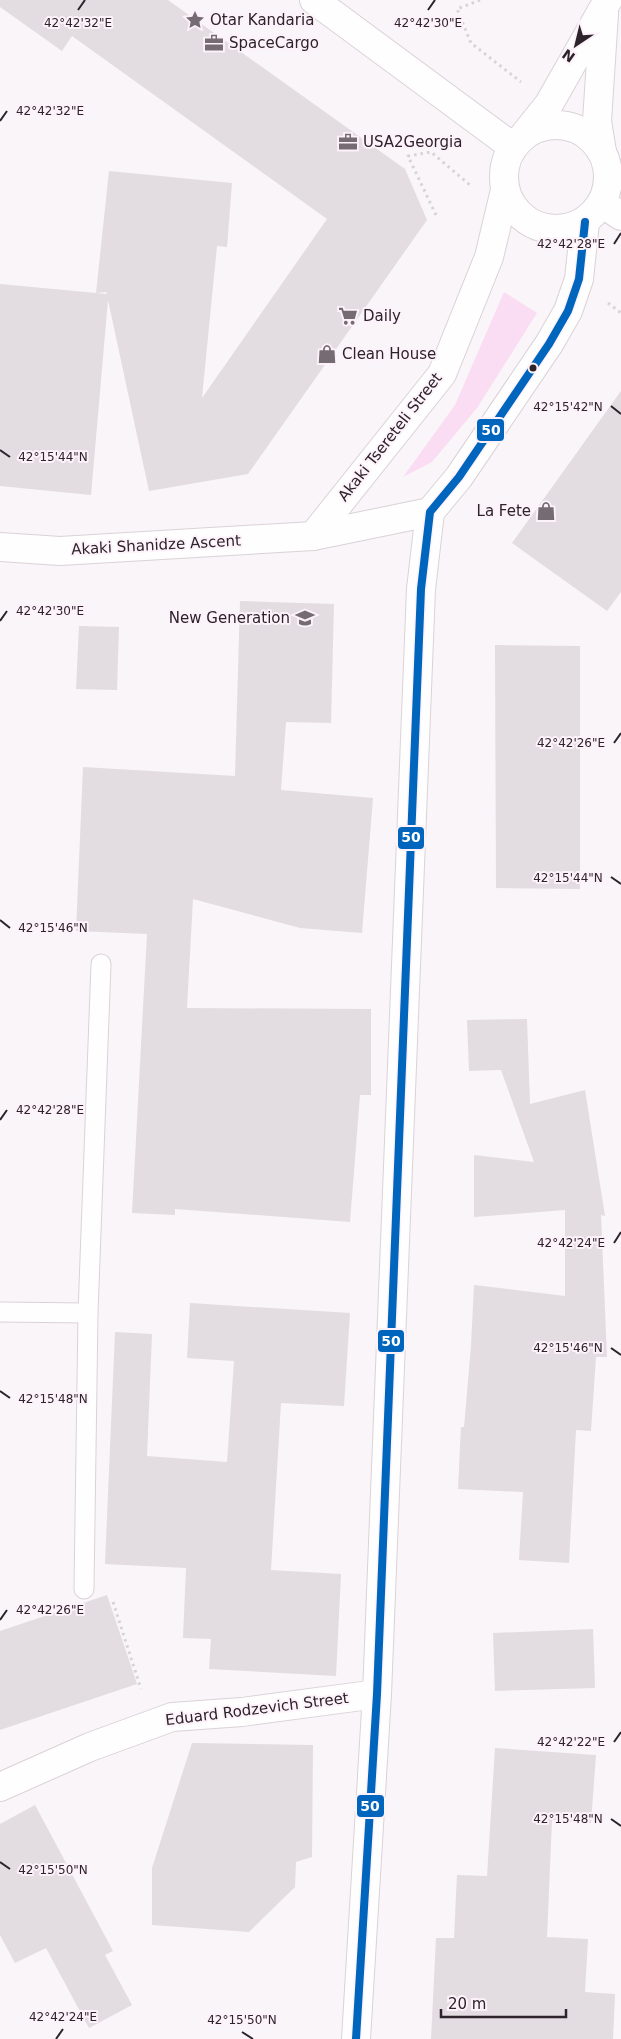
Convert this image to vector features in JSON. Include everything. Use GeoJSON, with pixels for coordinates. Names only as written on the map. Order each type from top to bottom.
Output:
{"type":"FeatureCollection","features":[{"type":"Feature","properties":{"kind":"main road"},"geometry":{"type":"LineString","coordinates":[[314,0],[519,140]]}},
{"type":"Feature","properties":{"kind":"main road"},"geometry":{"type":"LineString","coordinates":[[603,214],[565,229],[544,229],[531,224],[519,215],[511,204],[505,190],[504,168],[519,140],[548,104],[606,5]]}},
{"type":"Feature","properties":{"kind":"main road"},"geometry":{"type":"LineString","coordinates":[[356,2039],[377,1694],[420,589],[430,512],[464,470],[550,344],[568,311],[603,214],[608,186],[608,168],[602,152],[597,120],[606,5]]}},
{"type":"Feature","properties":{"kind":"main road"},"geometry":{"type":"LineString","coordinates":[[519,140],[541,127],[559,125],[577,128],[591,138],[602,152]]}},
{"type":"Feature","properties":{"kind":"main road","name":"Akaki Tsereteli Street"},"geometry":{"type":"LineString","coordinates":[[313,536],[442,374],[489,257],[505,190]]}},
{"type":"Feature","properties":{"kind":"main road"},"geometry":{"type":"LineString","coordinates":[[313,536],[430,512]]}},
{"type":"Feature","properties":{"kind":"main road","name":"Akaki Shanidze Ascent"},"geometry":{"type":"LineString","coordinates":[[0,547],[60,551],[313,536]]}},
{"type":"Feature","properties":{"kind":"main road","name":"Eduard Rodzevich Street"},"geometry":{"type":"LineString","coordinates":[[0,1787],[90,1746],[172,1717],[242,1712],[377,1694]]}},
{"type":"Feature","properties":{"kind":"lane"},"geometry":{"type":"LineString","coordinates":[[84,1588],[88,1313],[100,964]]}},
{"type":"Feature","properties":{"kind":"lane"},"geometry":{"type":"LineString","coordinates":[[0,1312],[88,1313]]}},
{"type":"Feature","properties":{"kind":"path"},"geometry":{"type":"LineString","coordinates":[[457,9],[480,0]]}},
{"type":"Feature","properties":{"kind":"path"},"geometry":{"type":"LineString","coordinates":[[408,156],[436,216]]}},
{"type":"Feature","properties":{"kind":"path"},"geometry":{"type":"LineString","coordinates":[[84,1588],[107,1584],[143,1694]]}},
{"type":"Feature","properties":{"kind":"shaded area"},"geometry":{"type":"Polygon","coordinates":[[[504,292],[537,313],[477,408],[432,462],[403,477],[455,405],[504,292]]]}},
{"type":"Feature","properties":{"kind":"building"},"geometry":{"type":"Polygon","coordinates":[[[0,0],[168,0],[405,169],[427,220],[248,474],[149,491],[108,300],[91,495],[0,486],[0,284],[96,293],[109,171],[232,183],[227,247],[217,246],[202,398],[327,219],[72,36],[62,51],[0,7],[0,0]]]}},
{"type":"Feature","properties":{"kind":"building"},"geometry":{"type":"Polygon","coordinates":[[[621,391],[621,592],[607,611],[512,543],[621,391]]]}},
{"type":"Feature","properties":{"kind":"building"},"geometry":{"type":"Polygon","coordinates":[[[240,601],[334,604],[331,723],[286,722],[281,790],[373,798],[362,933],[300,928],[193,899],[187,1008],[371,1009],[371,1095],[360,1095],[350,1222],[175,1209],[175,1215],[132,1213],[147,934],[76,931],[83,767],[235,776],[240,601]]]}},
{"type":"Feature","properties":{"kind":"building"},"geometry":{"type":"Polygon","coordinates":[[[79,626],[119,627],[117,690],[76,689],[79,626]]]}},
{"type":"Feature","properties":{"kind":"building"},"geometry":{"type":"Polygon","coordinates":[[[495,645],[580,646],[580,889],[496,888],[495,645]]]}},
{"type":"Feature","properties":{"kind":"building"},"geometry":{"type":"Polygon","coordinates":[[[527,1019],[530,1104],[585,1090],[605,1216],[601,1215],[607,1357],[596,1357],[591,1431],[576,1430],[569,1563],[519,1560],[523,1492],[458,1489],[461,1427],[464,1427],[474,1285],[565,1296],[565,1210],[474,1217],[474,1155],[534,1162],[501,1070],[469,1071],[467,1020],[527,1019]]]}},
{"type":"Feature","properties":{"kind":"building"},"geometry":{"type":"Polygon","coordinates":[[[190,1303],[350,1313],[344,1406],[281,1403],[271,1570],[341,1574],[336,1676],[209,1669],[211,1639],[183,1638],[186,1568],[105,1564],[115,1332],[152,1334],[147,1456],[227,1462],[234,1361],[187,1358],[190,1303]]]}},
{"type":"Feature","properties":{"kind":"building"},"geometry":{"type":"Polygon","coordinates":[[[107,1595],[137,1684],[0,1730],[0,1631],[107,1595]]]}},
{"type":"Feature","properties":{"kind":"building"},"geometry":{"type":"Polygon","coordinates":[[[593,1629],[595,1688],[495,1691],[493,1633],[593,1629]]]}},
{"type":"Feature","properties":{"kind":"building"},"geometry":{"type":"Polygon","coordinates":[[[192,1743],[313,1745],[312,1857],[296,1862],[295,1887],[249,1932],[152,1925],[152,1868],[192,1743]]]}},
{"type":"Feature","properties":{"kind":"building"},"geometry":{"type":"Polygon","coordinates":[[[495,1748],[596,1755],[591,1823],[552,1820],[547,1937],[588,1939],[585,1992],[615,1994],[613,2039],[431,2039],[436,1938],[454,1938],[457,1875],[487,1876],[495,1748]]]}},
{"type":"Feature","properties":{"kind":"building"},"geometry":{"type":"Polygon","coordinates":[[[35,1805],[113,1951],[105,1955],[132,2005],[89,2028],[46,1948],[15,1963],[0,1935],[0,1824],[35,1805]]]}},
{"type":"Feature","properties":{"kind":"transit line","name":"50"},"geometry":{"type":"LineString","coordinates":[[356,2039],[377,1694],[421,589],[430,512],[459,477],[549,344],[568,311],[579,279],[585,222]]}},
{"type":"Feature","properties":{"kind":"place","name":"Otar Kandaria"},"geometry":{"type":"Point","coordinates":[195,20]}},
{"type":"Feature","properties":{"kind":"place","name":"SpaceCargo"},"geometry":{"type":"Point","coordinates":[214,43]}},
{"type":"Feature","properties":{"kind":"place","name":"USA2Georgia"},"geometry":{"type":"Point","coordinates":[348,142]}},
{"type":"Feature","properties":{"kind":"place","name":"Daily"},"geometry":{"type":"Point","coordinates":[348,316]}},
{"type":"Feature","properties":{"kind":"place","name":"Clean House"},"geometry":{"type":"Point","coordinates":[327,354]}},
{"type":"Feature","properties":{"kind":"place","name":"La Fete"},"geometry":{"type":"Point","coordinates":[546,511]}},
{"type":"Feature","properties":{"kind":"place","name":"New Generation"},"geometry":{"type":"Point","coordinates":[305,618]}}]}
